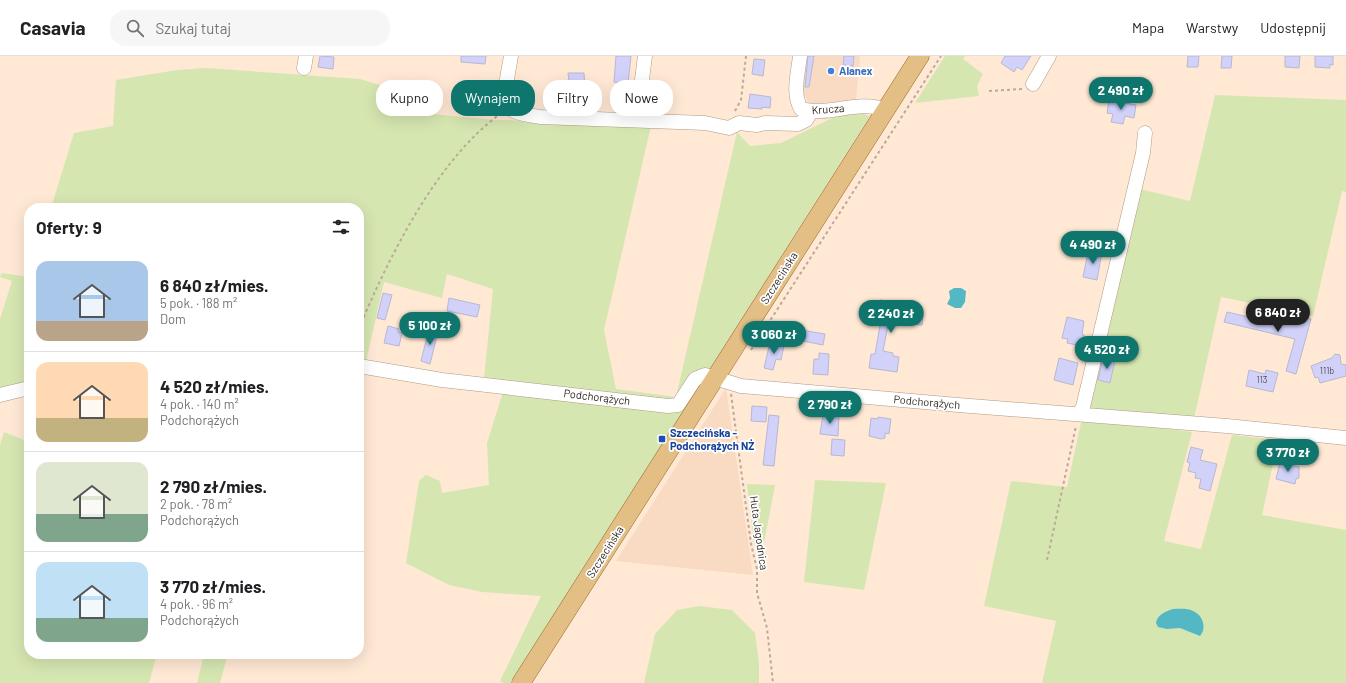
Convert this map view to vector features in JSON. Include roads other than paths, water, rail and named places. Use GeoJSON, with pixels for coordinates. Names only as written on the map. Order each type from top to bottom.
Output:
{"type":"FeatureCollection","features":[{"type":"Feature","properties":{"kind":"main road","name":"Szczecińska"},"geometry":{"type":"LineString","coordinates":[[521,683],[723,381],[885,110],[920,56]]}},
{"type":"Feature","properties":{"kind":"street"},"geometry":{"type":"LineString","coordinates":[[511,56],[505,100],[509,108],[515,112],[540,117],[637,119],[705,123],[730,128],[739,124],[798,124],[806,120],[811,112]]}},
{"type":"Feature","properties":{"kind":"street"},"geometry":{"type":"LineString","coordinates":[[637,119],[645,56]]}},
{"type":"Feature","properties":{"kind":"street","name":"Krucza"},"geometry":{"type":"LineString","coordinates":[[800,56],[796,91],[797,102],[801,109],[811,112],[867,106],[885,110]]}},
{"type":"Feature","properties":{"kind":"street"},"geometry":{"type":"LineString","coordinates":[[1033,84],[1049,56]]}},
{"type":"Feature","properties":{"kind":"street"},"geometry":{"type":"LineString","coordinates":[[1079,413],[1083,406],[1139,168],[1145,133]]}},
{"type":"Feature","properties":{"kind":"street","name":"Podchorążych"},"geometry":{"type":"LineString","coordinates":[[364,367],[442,380],[668,406],[678,405],[698,377],[705,375],[723,381],[958,405],[1079,413],[1346,438]]}},
{"type":"Feature","properties":{"kind":"street"},"geometry":{"type":"LineString","coordinates":[[0,395],[24,389]]}},
{"type":"Feature","properties":{"kind":"water"},"geometry":{"type":"Polygon","coordinates":[[[954,288],[961,288],[966,291],[965,302],[961,308],[955,308],[947,304],[950,298],[949,291],[954,288]]]}},
{"type":"Feature","properties":{"kind":"water"},"geometry":{"type":"Polygon","coordinates":[[[1173,609],[1188,609],[1199,615],[1203,622],[1203,629],[1200,636],[1180,628],[1167,629],[1158,627],[1156,623],[1158,618],[1165,612],[1173,609]]]}},
{"type":"Feature","properties":{"kind":"place","name":"Alanex"},"geometry":{"type":"Point","coordinates":[831,71]}},
{"type":"Feature","properties":{"kind":"place","name":"Szczecińska - Podchorążych NŻ"},"geometry":{"type":"Point","coordinates":[662,439]}}]}
